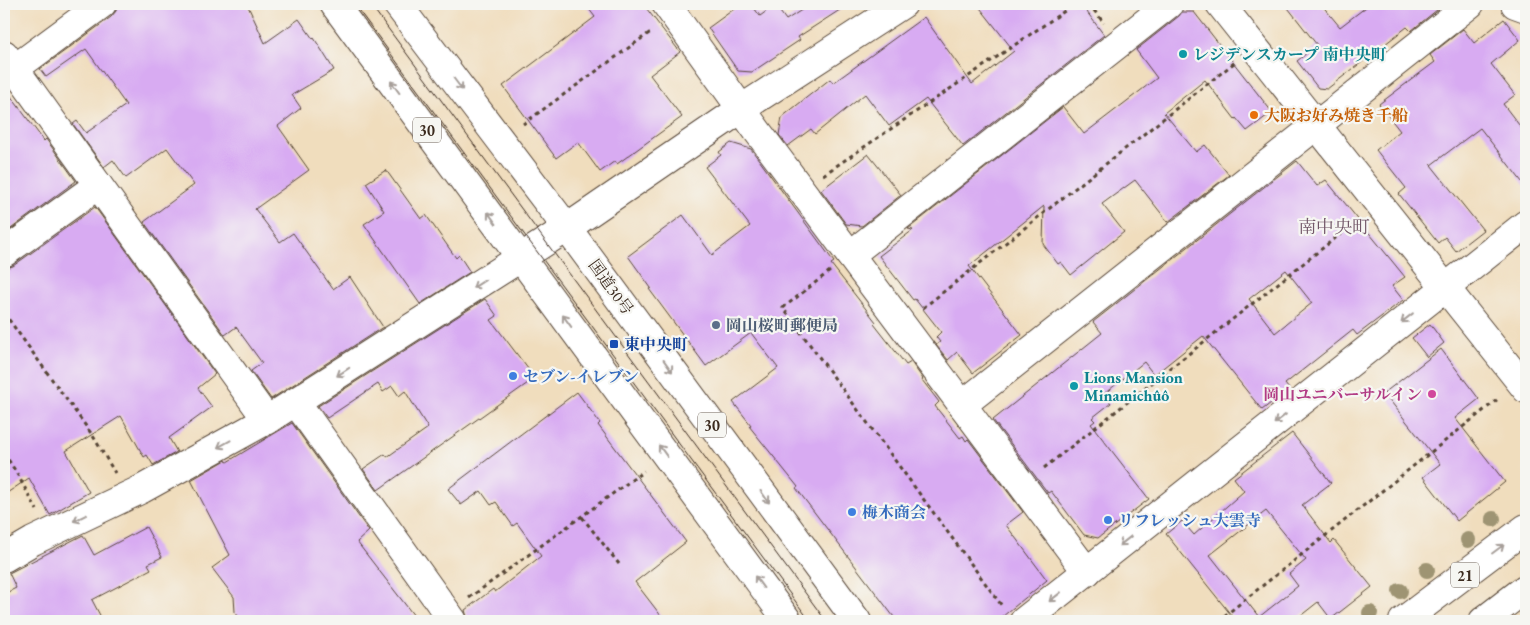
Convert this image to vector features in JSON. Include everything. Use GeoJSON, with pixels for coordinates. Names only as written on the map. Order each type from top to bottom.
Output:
{"type":"FeatureCollection","features":[{"type":"Feature","properties":{"kind":"main road"},"geometry":{"type":"LineString","coordinates":[[102,4],[9,61],[267,420]]}},
{"type":"Feature","properties":{"kind":"main road","name":"30"},"geometry":{"type":"LineString","coordinates":[[334,4],[788,621]]}},
{"type":"Feature","properties":{"kind":"main road","name":"国道30号"},"geometry":{"type":"LineString","coordinates":[[397,4],[567,228],[856,621]]}},
{"type":"Feature","properties":{"kind":"main road"},"geometry":{"type":"LineString","coordinates":[[4,558],[50,533],[128,496],[267,420],[567,228],[903,4]]}},
{"type":"Feature","properties":{"kind":"main road"},"geometry":{"type":"LineString","coordinates":[[850,255],[1169,4]]}},
{"type":"Feature","properties":{"kind":"main road"},"geometry":{"type":"LineString","coordinates":[[1220,4],[1523,385]]}},
{"type":"Feature","properties":{"kind":"main road"},"geometry":{"type":"LineString","coordinates":[[962,405],[1470,4]]}},
{"type":"Feature","properties":{"kind":"main road"},"geometry":{"type":"LineString","coordinates":[[1515,4],[1526,8]]}},
{"type":"Feature","properties":{"kind":"main road"},"geometry":{"type":"LineString","coordinates":[[670,10],[742,110],[1087,572]]}},
{"type":"Feature","properties":{"kind":"main road"},"geometry":{"type":"LineString","coordinates":[[4,253],[98,185]]}},
{"type":"Feature","properties":{"kind":"main road"},"geometry":{"type":"LineString","coordinates":[[1016,617],[1087,572],[1526,224]]}},
{"type":"Feature","properties":{"kind":"main road"},"geometry":{"type":"LineString","coordinates":[[296,402],[450,617]]}},
{"type":"Feature","properties":{"kind":"main road","name":"21"},"geometry":{"type":"LineString","coordinates":[[1404,621],[1526,528]]}},
{"type":"Feature","properties":{"kind":"main road"},"geometry":{"type":"LineString","coordinates":[[1483,621],[1526,588]]}},
{"type":"Feature","properties":{"kind":"path"},"geometry":{"type":"LineString","coordinates":[[802,190],[1074,4]]}},
{"type":"Feature","properties":{"kind":"path"},"geometry":{"type":"LineString","coordinates":[[518,127],[670,10]]}},
{"type":"Feature","properties":{"kind":"path"},"geometry":{"type":"LineString","coordinates":[[902,325],[1254,47]]}},
{"type":"Feature","properties":{"kind":"path"},"geometry":{"type":"LineString","coordinates":[[1022,485],[1379,204]]}},
{"type":"Feature","properties":{"kind":"path"},"geometry":{"type":"LineString","coordinates":[[850,255],[783,308],[1016,617]]}},
{"type":"Feature","properties":{"kind":"path"},"geometry":{"type":"LineString","coordinates":[[4,313],[93,436],[128,496]]}},
{"type":"Feature","properties":{"kind":"path"},"geometry":{"type":"LineString","coordinates":[[1218,621],[1523,385]]}},
{"type":"Feature","properties":{"kind":"path"},"geometry":{"type":"LineString","coordinates":[[4,453],[50,533]]}},
{"type":"Feature","properties":{"kind":"path"},"geometry":{"type":"LineString","coordinates":[[450,617],[648,468]]}},
{"type":"Feature","properties":{"kind":"path"},"geometry":{"type":"LineString","coordinates":[[582,517],[619,564]]}},
{"type":"Feature","properties":{"kind":"building"},"geometry":{"type":"Polygon","coordinates":[[[117,4],[247,4],[265,43],[299,19],[314,38],[334,70],[292,95],[301,108],[278,126],[309,170],[255,209],[280,242],[293,233],[333,289],[350,277],[383,327],[271,399],[251,371],[262,363],[236,327],[225,335],[144,222],[194,185],[167,148],[126,178],[113,160],[104,167],[73,124],[77,121],[86,133],[126,105],[86,49],[46,77],[40,69],[111,17],[116,11],[117,4]]]}},
{"type":"Feature","properties":{"kind":"building"},"geometry":{"type":"Polygon","coordinates":[[[585,4],[643,4],[680,52],[650,75],[682,117],[617,164],[615,161],[600,172],[578,142],[556,158],[503,86],[595,17],[585,4]]]}},
{"type":"Feature","properties":{"kind":"building"},"geometry":{"type":"Polygon","coordinates":[[[741,4],[751,4],[760,16],[775,5],[786,20],[811,4],[849,4],[798,37],[800,40],[752,72],[738,71],[708,28],[741,4]]]}},
{"type":"Feature","properties":{"kind":"building"},"geometry":{"type":"Polygon","coordinates":[[[977,4],[1081,4],[1104,35],[963,146],[926,99],[889,126],[865,94],[815,134],[811,129],[788,146],[779,135],[782,117],[830,79],[833,83],[924,17],[972,84],[1014,51],[977,4]]]}},
{"type":"Feature","properties":{"kind":"building"},"geometry":{"type":"Polygon","coordinates":[[[1285,4],[1321,4],[1340,27],[1370,4],[1443,5],[1411,31],[1407,27],[1327,89],[1318,88],[1297,61],[1317,45],[1285,4]]]}},
{"type":"Feature","properties":{"kind":"building"},"geometry":{"type":"Polygon","coordinates":[[[1182,12],[1194,12],[1272,112],[1247,131],[1235,119],[1205,80],[1164,113],[1196,152],[1205,145],[1229,175],[1168,222],[1135,180],[1102,204],[1124,232],[1071,275],[1061,262],[1058,264],[1043,244],[1044,206],[969,266],[1022,335],[973,373],[957,352],[948,360],[936,345],[940,342],[936,337],[941,332],[879,256],[913,230],[908,229],[1063,107],[1084,134],[1157,78],[1136,50],[1182,12]]]}},
{"type":"Feature","properties":{"kind":"building"},"geometry":{"type":"Polygon","coordinates":[[[1504,19],[1520,40],[1491,64],[1515,95],[1503,104],[1526,134],[1526,187],[1480,128],[1431,165],[1483,230],[1456,251],[1445,237],[1438,243],[1399,194],[1406,188],[1376,150],[1400,131],[1379,104],[1435,62],[1430,55],[1463,29],[1474,43],[1504,19]]]}},
{"type":"Feature","properties":{"kind":"building"},"geometry":{"type":"Polygon","coordinates":[[[4,87],[44,141],[46,139],[76,181],[4,234],[4,87]]]}},
{"type":"Feature","properties":{"kind":"building"},"geometry":{"type":"Polygon","coordinates":[[[731,143],[751,149],[834,262],[831,264],[876,322],[874,324],[906,365],[911,362],[939,402],[935,406],[960,438],[963,436],[966,441],[968,439],[1023,512],[1006,525],[1047,580],[997,621],[897,621],[796,488],[798,487],[749,426],[751,425],[733,402],[778,368],[751,333],[706,366],[649,289],[651,288],[628,256],[683,215],[712,255],[750,226],[705,167],[721,155],[719,152],[731,143]]]}},
{"type":"Feature","properties":{"kind":"building"},"geometry":{"type":"Polygon","coordinates":[[[868,154],[901,195],[862,226],[846,224],[821,190],[868,154]]]}},
{"type":"Feature","properties":{"kind":"building"},"geometry":{"type":"Polygon","coordinates":[[[1297,161],[1317,186],[1326,180],[1405,277],[1392,286],[1403,300],[1357,335],[1353,330],[1285,384],[1289,389],[1262,410],[1203,336],[1154,375],[1144,362],[1104,394],[1111,403],[1092,418],[1095,421],[1091,424],[1149,499],[1098,538],[1084,535],[1051,491],[1048,493],[993,420],[1102,333],[1093,322],[1297,161]],[[1286,270],[1249,299],[1275,333],[1312,303],[1286,270]]]}},
{"type":"Feature","properties":{"kind":"building"},"geometry":{"type":"Polygon","coordinates":[[[386,170],[421,219],[426,215],[456,258],[459,255],[470,272],[420,304],[364,224],[384,211],[366,183],[386,170]]]}},
{"type":"Feature","properties":{"kind":"building"},"geometry":{"type":"Polygon","coordinates":[[[95,207],[215,374],[198,388],[212,407],[169,438],[177,452],[153,465],[147,455],[144,457],[121,416],[66,451],[89,492],[50,515],[29,478],[4,495],[4,268],[13,266],[95,207]]]}},
{"type":"Feature","properties":{"kind":"building"},"geometry":{"type":"Polygon","coordinates":[[[485,299],[497,316],[491,320],[535,378],[378,490],[363,469],[385,454],[387,457],[428,428],[405,391],[399,396],[392,386],[383,392],[378,384],[327,418],[318,406],[485,299]]]}},
{"type":"Feature","properties":{"kind":"building"},"geometry":{"type":"Polygon","coordinates":[[[1430,324],[1444,343],[1427,357],[1412,338],[1430,324]]]}},
{"type":"Feature","properties":{"kind":"building"},"geometry":{"type":"Polygon","coordinates":[[[1441,349],[1479,399],[1455,418],[1505,482],[1457,521],[1423,477],[1440,464],[1384,393],[1441,349]]]}},
{"type":"Feature","properties":{"kind":"building"},"geometry":{"type":"Polygon","coordinates":[[[577,392],[600,423],[598,425],[686,542],[635,582],[665,621],[468,621],[465,610],[493,589],[495,592],[541,556],[517,523],[513,526],[496,502],[491,505],[481,491],[461,505],[448,489],[577,392]]]}},
{"type":"Feature","properties":{"kind":"building"},"geometry":{"type":"Polygon","coordinates":[[[292,423],[369,531],[357,542],[418,621],[242,621],[235,612],[234,597],[212,568],[230,555],[191,480],[226,460],[227,462],[292,423]]]}},
{"type":"Feature","properties":{"kind":"building"},"geometry":{"type":"Polygon","coordinates":[[[1292,433],[1331,483],[1302,505],[1331,543],[1334,540],[1372,587],[1331,619],[1318,602],[1294,621],[1236,621],[1166,534],[1182,521],[1194,535],[1244,491],[1234,478],[1292,433]],[[1266,511],[1210,555],[1259,617],[1298,586],[1289,574],[1306,560],[1266,511]]]}},
{"type":"Feature","properties":{"kind":"building"},"geometry":{"type":"Polygon","coordinates":[[[146,527],[162,557],[148,564],[151,569],[92,600],[103,621],[4,621],[4,594],[16,588],[9,573],[83,535],[94,555],[146,527]]]}},
{"type":"Feature","properties":{"kind":"tram line"},"geometry":{"type":"LineString","coordinates":[[354,4],[810,621]]}},
{"type":"Feature","properties":{"kind":"tram line"},"geometry":{"type":"LineString","coordinates":[[370,4],[826,621]]}},
{"type":"Feature","properties":{"kind":"place","name":"レジデンスカープ 南中央町"},"geometry":{"type":"Point","coordinates":[1183,54]}},
{"type":"Feature","properties":{"kind":"place","name":"大阪お好み焼き千船"},"geometry":{"type":"Point","coordinates":[1254,115]}},
{"type":"Feature","properties":{"kind":"place","name":"岡山桜町郵便局"},"geometry":{"type":"Point","coordinates":[716,325]}},
{"type":"Feature","properties":{"kind":"place","name":"東中央町"},"geometry":{"type":"Point","coordinates":[614,344]}},
{"type":"Feature","properties":{"kind":"place","name":"セブン-イレブン"},"geometry":{"type":"Point","coordinates":[513,376]}},
{"type":"Feature","properties":{"kind":"place","name":"Lions Mansion Minamichûô"},"geometry":{"type":"Point","coordinates":[1074,386]}},
{"type":"Feature","properties":{"kind":"place","name":"岡山ユニバーサルイン"},"geometry":{"type":"Point","coordinates":[1432,394]}},
{"type":"Feature","properties":{"kind":"place","name":"梅木商会"},"geometry":{"type":"Point","coordinates":[852,512]}},
{"type":"Feature","properties":{"kind":"place","name":"リフレッシュ大雲寺"},"geometry":{"type":"Point","coordinates":[1108,520]}},
{"type":"Feature","properties":{"kind":"district","name":"南中央町"},"geometry":{"type":"Point","coordinates":[1334,226]}}]}
